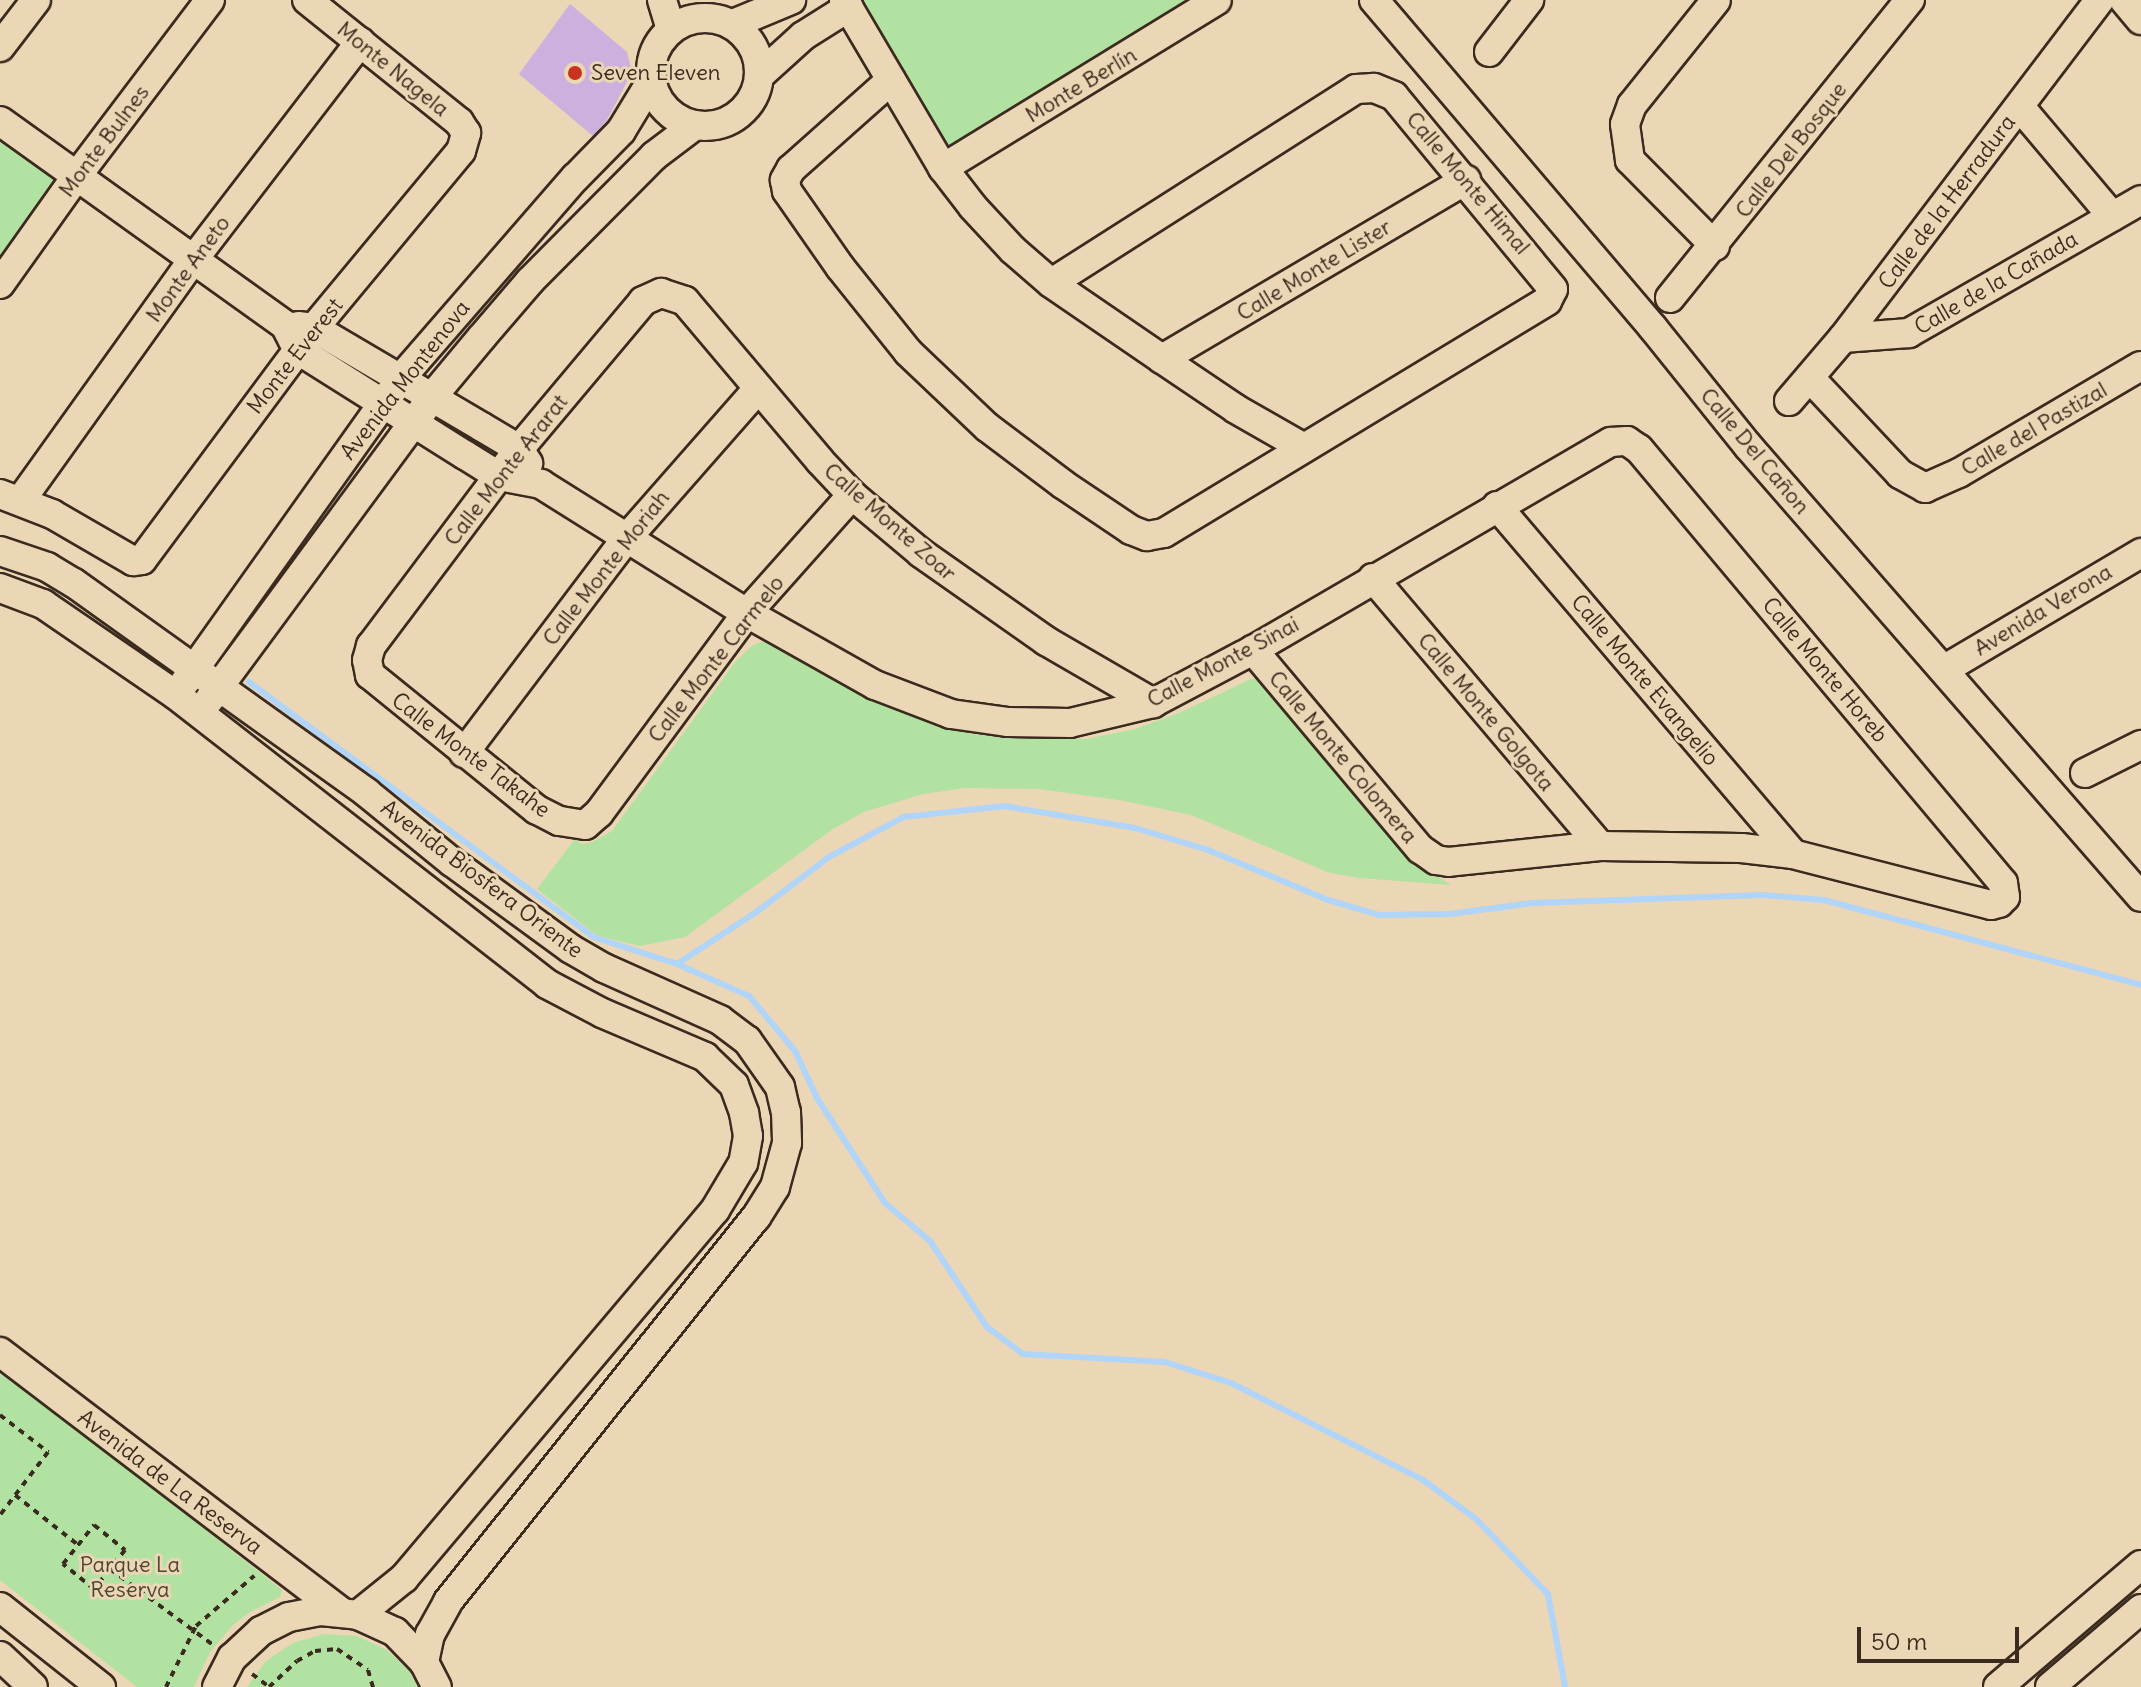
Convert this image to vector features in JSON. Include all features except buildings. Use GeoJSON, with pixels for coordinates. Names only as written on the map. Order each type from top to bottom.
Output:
{"type":"FeatureCollection","features":[{"type":"Feature","properties":{"kind":"street"},"geometry":{"type":"LineString","coordinates":[[0,47],[36,0]]}},
{"type":"Feature","properties":{"kind":"street","name":"Monte Bulnes"},"geometry":{"type":"LineString","coordinates":[[0,284],[76,177],[210,0]]}},
{"type":"Feature","properties":{"kind":"street","name":"Monte Nagela"},"geometry":{"type":"LineString","coordinates":[[307,0],[459,122],[466,133],[464,146]]}},
{"type":"Feature","properties":{"kind":"street"},"geometry":{"type":"LineString","coordinates":[[662,0],[671,30]]}},
{"type":"Feature","properties":{"kind":"street"},"geometry":{"type":"LineString","coordinates":[[722,14],[754,46],[759,76],[756,91],[738,115],[725,123],[695,125],[666,110],[652,80],[655,52],[671,30],[694,19],[791,0]]}},
{"type":"Feature","properties":{"kind":"street","name":"Monte Berlín"},"geometry":{"type":"LineString","coordinates":[[943,168],[1217,0]]}},
{"type":"Feature","properties":{"kind":"street","name":"Calle Del Cañon"},"geometry":{"type":"LineString","coordinates":[[1374,0],[1653,328],[1748,446],[2141,897]]}},
{"type":"Feature","properties":{"kind":"street"},"geometry":{"type":"LineString","coordinates":[[1489,52],[1529,0]]}},
{"type":"Feature","properties":{"kind":"street"},"geometry":{"type":"LineString","coordinates":[[1715,246],[1630,160],[1625,124],[1632,105],[1716,0]]}},
{"type":"Feature","properties":{"kind":"street","name":"Calle Del Bosque"},"geometry":{"type":"LineString","coordinates":[[1670,298],[1715,246],[1910,0]]}},
{"type":"Feature","properties":{"kind":"street","name":"Calle de la Herradura"},"geometry":{"type":"LineString","coordinates":[[1789,401],[1843,338],[2100,0]]}},
{"type":"Feature","properties":{"kind":"street"},"geometry":{"type":"LineString","coordinates":[[2124,0],[2141,20]]}},
{"type":"Feature","properties":{"kind":"street"},"geometry":{"type":"LineString","coordinates":[[759,76],[803,36],[846,4],[891,80],[943,168],[983,218],[1051,283],[1236,409],[1304,448],[1164,533],[1147,536],[1064,485],[987,427],[908,352],[840,267],[787,191],[785,180],[791,169],[891,80]]}},
{"type":"Feature","properties":{"kind":"street","name":"Monte Aneto"},"geometry":{"type":"LineString","coordinates":[[10,497],[360,42]]}},
{"type":"Feature","properties":{"kind":"street","name":"Avenida Montenova"},"geometry":{"type":"LineString","coordinates":[[176,695],[400,379],[565,189],[621,131],[652,80]]}},
{"type":"Feature","properties":{"kind":"street","name":"Calle Monte Himal"},"geometry":{"type":"LineString","coordinates":[[1051,283],[1356,89],[1374,88],[1394,96],[1553,289],[1547,301],[1304,448]]}},
{"type":"Feature","properties":{"kind":"street"},"geometry":{"type":"LineString","coordinates":[[2020,107],[2112,216]]}},
{"type":"Feature","properties":{"kind":"street"},"geometry":{"type":"LineString","coordinates":[[0,121],[306,339],[383,403],[499,476],[541,484]]}},
{"type":"Feature","properties":{"kind":"street","name":"Avenida Montenova"},"geometry":{"type":"LineString","coordinates":[[199,714],[432,397],[530,281],[654,156],[695,125]]}},
{"type":"Feature","properties":{"kind":"street","name":"Monte Everest"},"geometry":{"type":"LineString","coordinates":[[10,497],[76,526],[129,559],[142,560],[306,339],[464,146]]}},
{"type":"Feature","properties":{"kind":"street","name":"Calle Monte Lister"},"geometry":{"type":"LineString","coordinates":[[1162,359],[1466,180]]}},
{"type":"Feature","properties":{"kind":"street","name":"Calle de la Cañada"},"geometry":{"type":"LineString","coordinates":[[1843,338],[1909,333],[2141,200]]}},
{"type":"Feature","properties":{"kind":"street","name":"Calle Monte Ararat"},"geometry":{"type":"LineString","coordinates":[[367,668],[371,646],[519,449],[643,301],[654,294],[669,294]]}},
{"type":"Feature","properties":{"kind":"street","name":"Calle Monte Zoar"},"geometry":{"type":"LineString","coordinates":[[669,294],[694,311],[757,390],[852,495],[985,601],[1153,703]]}},
{"type":"Feature","properties":{"kind":"street"},"geometry":{"type":"LineString","coordinates":[[306,339],[400,379],[519,449],[541,484]]}},
{"type":"Feature","properties":{"kind":"street","name":"Calle del Pastizal"},"geometry":{"type":"LineString","coordinates":[[1810,378],[1900,474],[1925,488],[1959,473],[2141,366]]}},
{"type":"Feature","properties":{"kind":"street","name":"Calle Monte Moriah"},"geometry":{"type":"LineString","coordinates":[[464,753],[626,539],[757,390]]}},
{"type":"Feature","properties":{"kind":"street","name":"Calle Monte Sinai"},"geometry":{"type":"LineString","coordinates":[[541,484],[747,613],[875,685],[951,714],[1008,722],[1070,723],[1122,713],[1153,703],[1253,650],[1611,442],[1634,444]]}},
{"type":"Feature","properties":{"kind":"street","name":"Calle Monte Horeb"},"geometry":{"type":"LineString","coordinates":[[1634,444],[2003,883],[2006,892],[2003,900],[1991,905],[1793,854]]}},
{"type":"Feature","properties":{"kind":"street","name":"Calle Monte Carmelo"},"geometry":{"type":"LineString","coordinates":[[585,825],[599,813],[747,613],[852,495]]}},
{"type":"Feature","properties":{"kind":"street","name":"Calle Monte Evangelio"},"geometry":{"type":"LineString","coordinates":[[1497,506],[1793,854]]}},
{"type":"Feature","properties":{"kind":"street","name":"Avenida Biosfera Oriente"},"geometry":{"type":"LineString","coordinates":[[0,551],[47,567],[74,583],[367,793],[535,924],[604,968],[696,1008],[747,1040],[780,1087],[786,1112],[783,1166],[756,1217],[448,1602],[430,1634],[435,1678]]}},
{"type":"Feature","properties":{"kind":"street","name":"Avenida Verona"},"geometry":{"type":"LineString","coordinates":[[1945,669],[2141,553]]}},
{"type":"Feature","properties":{"kind":"street","name":"Calle Monte Golgota"},"geometry":{"type":"LineString","coordinates":[[1373,578],[1600,846]]}},
{"type":"Feature","properties":{"kind":"street","name":"Avenida Biosfera Oriente"},"geometry":{"type":"LineString","coordinates":[[0,588],[43,604],[176,695],[547,984],[602,1013],[705,1057],[734,1085],[744,1113],[748,1136],[743,1163],[715,1210],[404,1578],[349,1613]]}},
{"type":"Feature","properties":{"kind":"street","name":"Calle Monte Colomera"},"geometry":{"type":"LineString","coordinates":[[1253,650],[1420,849],[1436,860],[1449,862],[1600,846]]}},
{"type":"Feature","properties":{"kind":"street","name":"Calle Monte Takahe"},"geometry":{"type":"LineString","coordinates":[[367,668],[375,681],[549,817],[585,825]]}},
{"type":"Feature","properties":{"kind":"street"},"geometry":{"type":"LineString","coordinates":[[2085,773],[2140,746]]}},
{"type":"Feature","properties":{"kind":"street"},"geometry":{"type":"LineString","coordinates":[[1600,846],[1682,845],[1793,854]]}},
{"type":"Feature","properties":{"kind":"street","name":"Avenida de La Reserva"},"geometry":{"type":"LineString","coordinates":[[0,1352],[273,1561],[349,1613],[395,1632],[435,1678]]}},
{"type":"Feature","properties":{"kind":"street"},"geometry":{"type":"LineString","coordinates":[[1998,1687],[2141,1565]]}},
{"type":"Feature","properties":{"kind":"street"},"geometry":{"type":"LineString","coordinates":[[0,1607],[101,1687]]}},
{"type":"Feature","properties":{"kind":"street"},"geometry":{"type":"LineString","coordinates":[[2050,1687],[2141,1609]]}},
{"type":"Feature","properties":{"kind":"street"},"geometry":{"type":"LineString","coordinates":[[217,1687],[232,1658],[261,1631],[289,1617],[349,1613]]}},
{"type":"Feature","properties":{"kind":"street"},"geometry":{"type":"LineString","coordinates":[[0,1656],[33,1687]]}},
{"type":"Feature","properties":{"kind":"path"},"geometry":{"type":"LineString","coordinates":[[0,1415],[48,1452],[0,1515]]}},
{"type":"Feature","properties":{"kind":"path"},"geometry":{"type":"LineString","coordinates":[[15,1495],[78,1545]]}},
{"type":"Feature","properties":{"kind":"path"},"geometry":{"type":"LineString","coordinates":[[94,1525],[125,1550],[110,1569],[94,1589],[63,1564],[94,1525]]}},
{"type":"Feature","properties":{"kind":"path"},"geometry":{"type":"LineString","coordinates":[[166,1687],[192,1632],[235,1590],[273,1561]]}},
{"type":"Feature","properties":{"kind":"path"},"geometry":{"type":"LineString","coordinates":[[110,1569],[269,1687],[297,1661],[315,1651],[337,1649],[368,1670],[373,1687]]}},
{"type":"Feature","properties":{"kind":"green space"},"geometry":{"type":"Polygon","coordinates":[[[860,0],[1200,0],[957,149],[948,145],[860,0]]]}},
{"type":"Feature","properties":{"kind":"green space"},"geometry":{"type":"Polygon","coordinates":[[[0,130],[49,164],[59,181],[0,271],[0,130]]]}},
{"type":"Feature","properties":{"kind":"green space"},"geometry":{"type":"Polygon","coordinates":[[[774,641],[915,716],[973,734],[1004,738],[1086,739],[1135,729],[1179,713],[1251,679],[1262,680],[1412,860],[1451,885],[1330,873],[1191,815],[1119,800],[1039,789],[965,788],[923,794],[864,812],[833,829],[685,937],[640,946],[598,936],[537,889],[575,839],[581,844],[592,842],[612,831],[736,661],[753,645],[774,641]]]}},
{"type":"Feature","properties":{"kind":"green space","name":"Parque La Reserva"},"geometry":{"type":"Polygon","coordinates":[[[0,1368],[282,1590],[280,1597],[250,1612],[233,1625],[210,1652],[194,1687],[137,1687],[0,1580],[0,1368]]]}},
{"type":"Feature","properties":{"kind":"green space"},"geometry":{"type":"Polygon","coordinates":[[[324,1634],[357,1636],[387,1650],[409,1671],[418,1687],[247,1687],[266,1661],[293,1643],[324,1634]]]}},
{"type":"Feature","properties":{"kind":"waterway"},"geometry":{"type":"LineString","coordinates":[[249,682],[593,937],[677,964],[749,996],[795,1051],[817,1098],[885,1203],[930,1241],[987,1327],[1023,1354],[1165,1362],[1231,1383],[1423,1480],[1476,1519],[1548,1594],[1565,1687]]}},
{"type":"Feature","properties":{"kind":"waterway"},"geometry":{"type":"LineString","coordinates":[[677,964],[755,913],[829,857],[904,817],[1004,806],[1135,828],[1208,850],[1328,900],[1379,915],[1450,914],[1532,903],[1762,895],[1824,900],[2141,985]]}},
{"type":"Feature","properties":{"kind":"place","name":"Seven Eleven"},"geometry":{"type":"Point","coordinates":[575,73]}}]}
